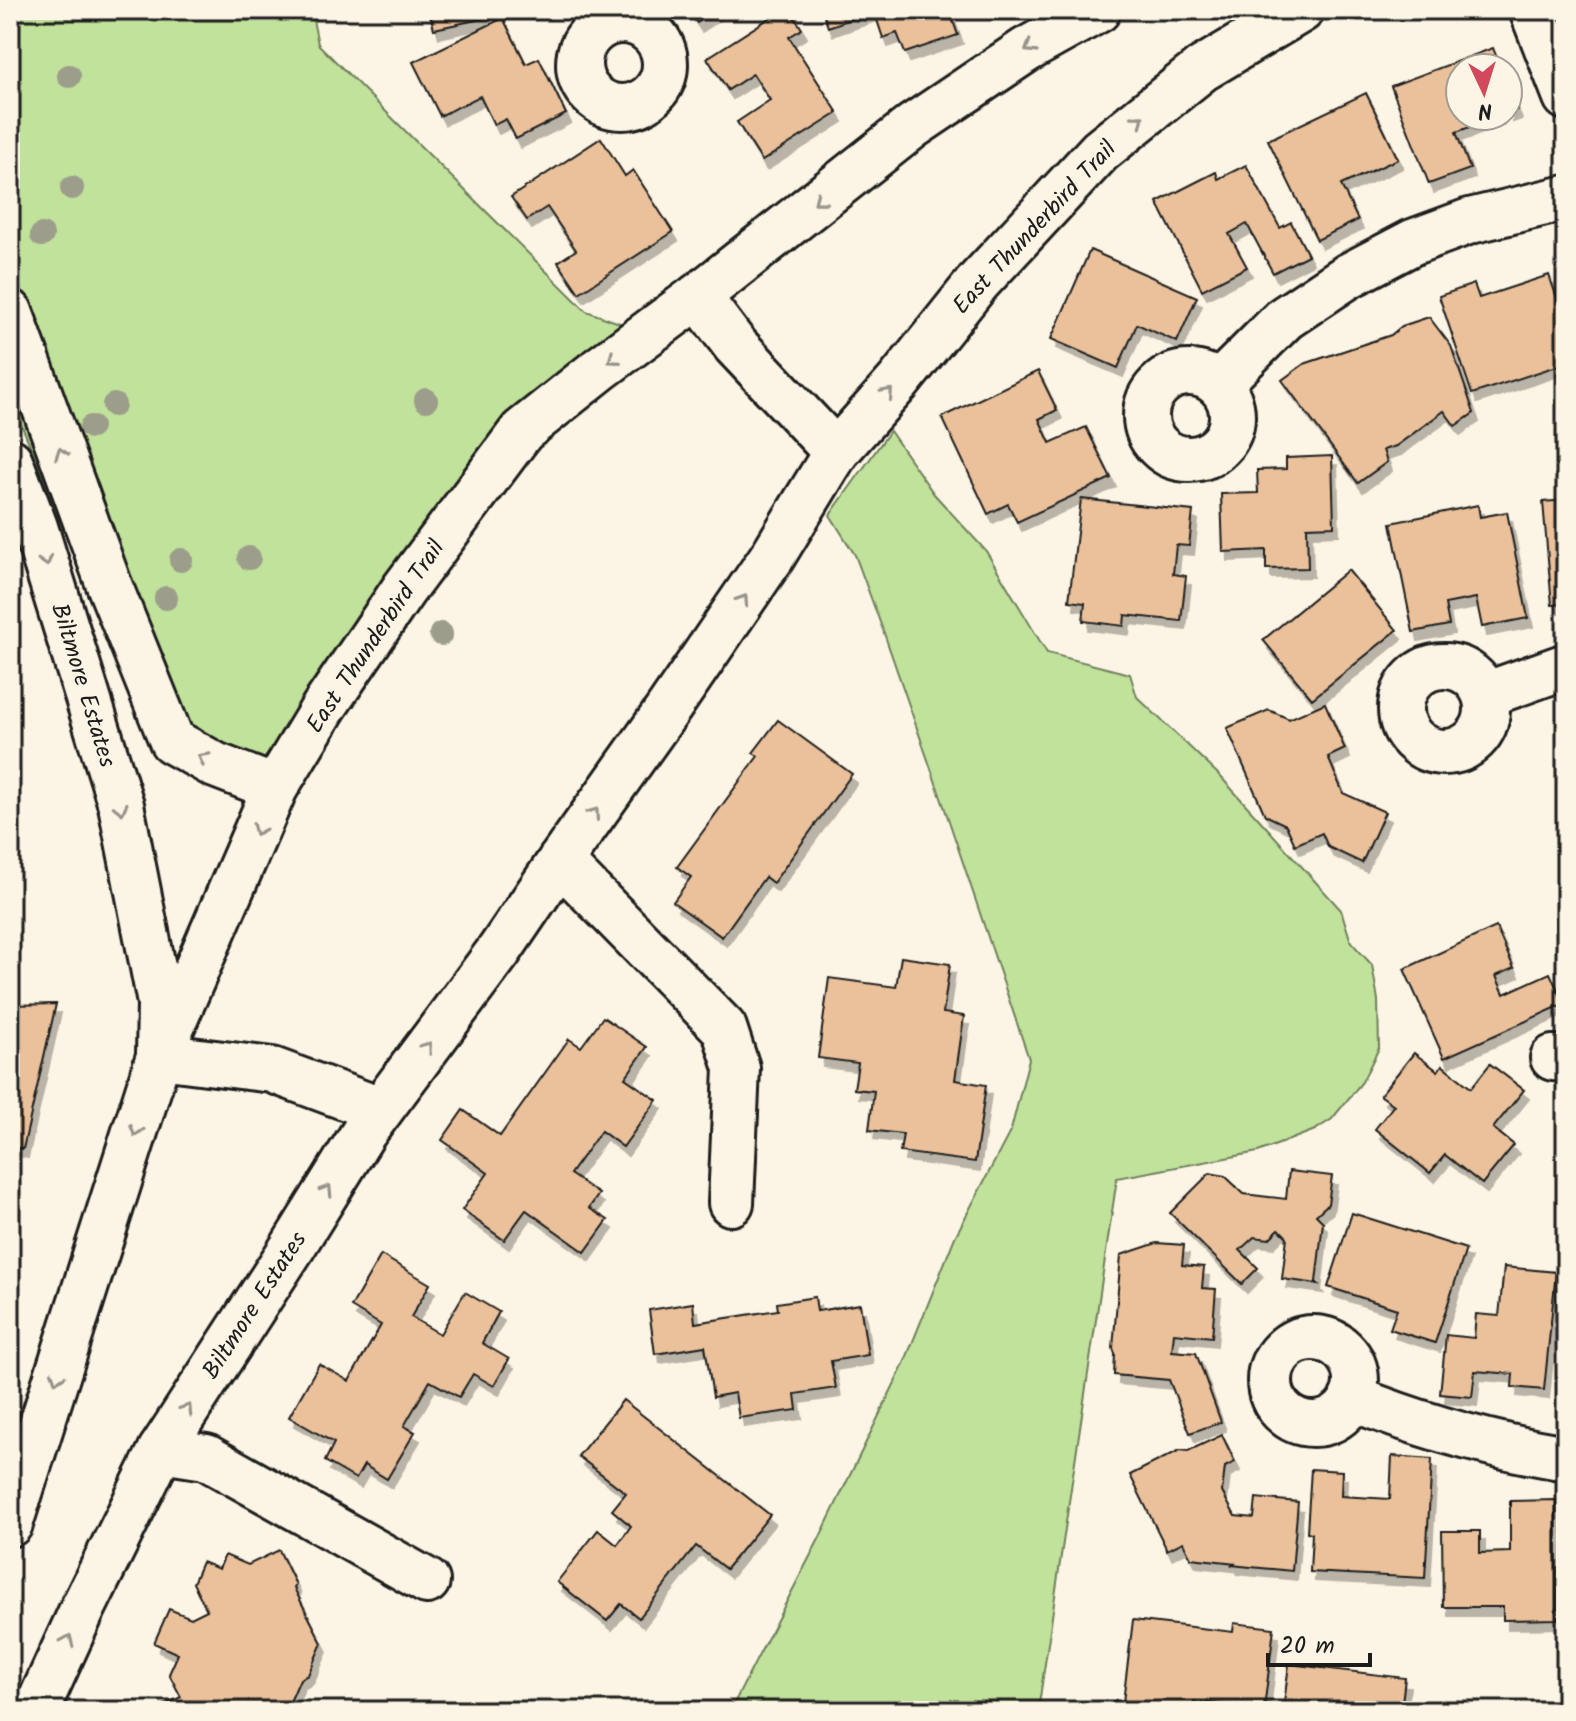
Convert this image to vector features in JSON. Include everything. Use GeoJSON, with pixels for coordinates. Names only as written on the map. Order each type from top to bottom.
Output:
{"type":"FeatureCollection","features":[{"type":"Feature","properties":{"kind":"street","name":"East Thunderbird Trail"},"geometry":{"type":"LineString","coordinates":[[159,1056],[275,788],[324,707],[404,589],[522,431],[913,126],[1026,50],[1098,10]]}},
{"type":"Feature","properties":{"kind":"street","name":"East Thunderbird Trail"},"geometry":{"type":"LineString","coordinates":[[380,1110],[499,951],[666,712],[772,557],[836,452],[899,381],[978,282],[1100,151],[1202,69],[1301,10]]}},
{"type":"Feature","properties":{"kind":"street"},"geometry":{"type":"LineString","coordinates":[[1532,10],[1566,97]]}},
{"type":"Feature","properties":{"kind":"street"},"geometry":{"type":"LineString","coordinates":[[1219,384],[1285,318],[1348,276],[1413,242],[1470,221],[1566,198]]}},
{"type":"Feature","properties":{"kind":"street"},"geometry":{"type":"LineString","coordinates":[[698,296],[735,345],[836,452]]}},
{"type":"Feature","properties":{"kind":"street"},"geometry":{"type":"LineString","coordinates":[[10,312],[108,582],[172,741],[215,765],[275,788]]}},
{"type":"Feature","properties":{"kind":"street","name":"Biltmore Estates"},"geometry":{"type":"LineString","coordinates":[[10,461],[35,527],[121,805],[160,1003],[159,1056],[10,1524]]}},
{"type":"Feature","properties":{"kind":"street"},"geometry":{"type":"LineString","coordinates":[[1485,695],[1566,666]]}},
{"type":"Feature","properties":{"kind":"street"},"geometry":{"type":"LineString","coordinates":[[560,861],[724,1028],[737,1068],[731,1203]]}},
{"type":"Feature","properties":{"kind":"street"},"geometry":{"type":"LineString","coordinates":[[159,1056],[272,1070],[380,1110]]}},
{"type":"Feature","properties":{"kind":"street","name":"Biltmore Estates"},"geometry":{"type":"LineString","coordinates":[[36,1711],[161,1450],[380,1110]]}},
{"type":"Feature","properties":{"kind":"street"},"geometry":{"type":"LineString","coordinates":[[1352,1398],[1504,1447],[1566,1458]]}},
{"type":"Feature","properties":{"kind":"street"},"geometry":{"type":"LineString","coordinates":[[161,1450],[206,1457],[427,1581]]}},
{"type":"Feature","properties":{"kind":"green space"},"geometry":{"type":"Polygon","coordinates":[[[10,10],[311,10],[318,44],[586,311],[625,325],[275,788],[172,741],[108,582],[56,523],[48,489],[10,397],[10,10]]]}},
{"type":"Feature","properties":{"kind":"green space"},"geometry":{"type":"Polygon","coordinates":[[[890,431],[934,494],[986,551],[1047,653],[1130,674],[1137,697],[1219,775],[1341,910],[1351,942],[1372,965],[1378,1000],[1379,1048],[1362,1082],[1332,1119],[1315,1130],[1258,1152],[1117,1178],[1038,1711],[730,1711],[819,1539],[903,1366],[955,1237],[1011,1130],[1029,1059],[884,633],[855,555],[830,515],[890,431]]]}},
{"type":"Feature","properties":{"kind":"building"},"geometry":{"type":"Polygon","coordinates":[[[429,10],[485,10],[486,18],[434,29],[429,10]]]}},
{"type":"Feature","properties":{"kind":"building"},"geometry":{"type":"Polygon","coordinates":[[[688,10],[717,10],[697,23],[688,10]]]}},
{"type":"Feature","properties":{"kind":"building"},"geometry":{"type":"Polygon","coordinates":[[[782,10],[790,10],[802,29],[789,37],[838,113],[762,161],[737,122],[770,100],[753,74],[728,90],[707,58],[782,10]]]}},
{"type":"Feature","properties":{"kind":"building"},"geometry":{"type":"Polygon","coordinates":[[[822,10],[949,10],[958,35],[905,53],[897,33],[883,38],[874,11],[828,27],[822,10]]]}},
{"type":"Feature","properties":{"kind":"building"},"geometry":{"type":"Polygon","coordinates":[[[503,18],[526,64],[539,58],[566,114],[516,139],[506,119],[494,125],[480,96],[440,116],[413,62],[503,18]]]}},
{"type":"Feature","properties":{"kind":"building"},"geometry":{"type":"Polygon","coordinates":[[[1444,66],[1444,132],[1456,132],[1470,169],[1429,184],[1391,86],[1444,66]]]}},
{"type":"Feature","properties":{"kind":"building"},"geometry":{"type":"Polygon","coordinates":[[[1366,93],[1398,159],[1341,185],[1358,220],[1317,240],[1268,140],[1366,93]]]}},
{"type":"Feature","properties":{"kind":"building"},"geometry":{"type":"Polygon","coordinates":[[[601,138],[625,176],[633,170],[673,232],[579,293],[558,262],[576,250],[547,207],[527,220],[511,197],[601,138]]]}},
{"type":"Feature","properties":{"kind":"building"},"geometry":{"type":"Polygon","coordinates":[[[1246,165],[1280,228],[1291,222],[1308,255],[1273,273],[1247,224],[1229,234],[1247,267],[1202,290],[1157,202],[1216,172],[1218,179],[1246,165]]]}},
{"type":"Feature","properties":{"kind":"building"},"geometry":{"type":"Polygon","coordinates":[[[1090,250],[1197,297],[1177,342],[1137,324],[1118,368],[1051,339],[1090,250]]]}},
{"type":"Feature","properties":{"kind":"building"},"geometry":{"type":"Polygon","coordinates":[[[1549,275],[1566,324],[1566,363],[1472,394],[1439,296],[1474,284],[1479,298],[1549,275]]]}},
{"type":"Feature","properties":{"kind":"building"},"geometry":{"type":"Polygon","coordinates":[[[1429,317],[1451,346],[1474,413],[1455,426],[1444,411],[1396,446],[1383,450],[1387,462],[1358,483],[1282,380],[1304,364],[1391,335],[1402,326],[1429,317]]]}},
{"type":"Feature","properties":{"kind":"building"},"geometry":{"type":"Polygon","coordinates":[[[1038,371],[1057,410],[1039,419],[1050,443],[1086,427],[1111,478],[1017,522],[1008,504],[988,514],[942,417],[1038,371]]]}},
{"type":"Feature","properties":{"kind":"building"},"geometry":{"type":"Polygon","coordinates":[[[1332,456],[1334,526],[1307,527],[1308,568],[1266,569],[1266,550],[1223,552],[1221,494],[1258,493],[1257,470],[1286,469],[1286,458],[1332,456]]]}},
{"type":"Feature","properties":{"kind":"building"},"geometry":{"type":"Polygon","coordinates":[[[1081,499],[1193,511],[1189,546],[1176,545],[1173,574],[1186,576],[1181,621],[1125,615],[1124,626],[1083,621],[1085,603],[1069,601],[1081,499]]]}},
{"type":"Feature","properties":{"kind":"building"},"geometry":{"type":"Polygon","coordinates":[[[1566,500],[1566,604],[1552,605],[1543,502],[1566,500]]]}},
{"type":"Feature","properties":{"kind":"building"},"geometry":{"type":"Polygon","coordinates":[[[1478,505],[1480,517],[1507,512],[1528,618],[1482,627],[1476,598],[1445,604],[1449,625],[1413,632],[1391,523],[1478,505]]]}},
{"type":"Feature","properties":{"kind":"building"},"geometry":{"type":"Polygon","coordinates":[[[1348,570],[1397,630],[1312,699],[1263,640],[1348,570]]]}},
{"type":"Feature","properties":{"kind":"building"},"geometry":{"type":"Polygon","coordinates":[[[1325,703],[1345,749],[1328,757],[1343,793],[1385,812],[1362,863],[1328,847],[1322,833],[1295,845],[1286,825],[1265,815],[1227,728],[1269,710],[1289,719],[1325,703]]]}},
{"type":"Feature","properties":{"kind":"building"},"geometry":{"type":"Polygon","coordinates":[[[778,720],[852,774],[773,883],[765,877],[722,937],[673,902],[691,877],[677,867],[758,756],[753,753],[778,720]]]}},
{"type":"Feature","properties":{"kind":"building"},"geometry":{"type":"Polygon","coordinates":[[[1496,927],[1514,968],[1496,976],[1504,994],[1550,973],[1564,1004],[1444,1058],[1404,969],[1496,927]]]}},
{"type":"Feature","properties":{"kind":"building"},"geometry":{"type":"Polygon","coordinates":[[[901,957],[950,964],[943,1013],[964,1016],[955,1080],[986,1085],[975,1162],[900,1152],[903,1134],[869,1130],[874,1091],[854,1089],[858,1063],[818,1058],[829,978],[896,987],[901,957]]]}},
{"type":"Feature","properties":{"kind":"building"},"geometry":{"type":"Polygon","coordinates":[[[56,1004],[23,1149],[10,1146],[10,1005],[56,1004]]]}},
{"type":"Feature","properties":{"kind":"building"},"geometry":{"type":"Polygon","coordinates":[[[603,1017],[647,1047],[625,1078],[657,1100],[623,1147],[601,1131],[570,1174],[599,1194],[589,1208],[608,1220],[585,1252],[526,1210],[504,1240],[462,1210],[488,1173],[442,1140],[463,1110],[500,1136],[569,1039],[581,1047],[603,1017]]]}},
{"type":"Feature","properties":{"kind":"building"},"geometry":{"type":"Polygon","coordinates":[[[1414,1053],[1438,1071],[1442,1065],[1471,1088],[1490,1064],[1524,1090],[1493,1128],[1514,1145],[1482,1184],[1445,1155],[1430,1173],[1375,1129],[1394,1105],[1380,1095],[1414,1053]]]}},
{"type":"Feature","properties":{"kind":"building"},"geometry":{"type":"Polygon","coordinates":[[[1289,1171],[1332,1176],[1328,1204],[1316,1215],[1323,1222],[1318,1284],[1282,1279],[1287,1237],[1279,1229],[1269,1239],[1254,1237],[1240,1250],[1258,1268],[1242,1284],[1170,1213],[1210,1173],[1225,1176],[1244,1194],[1286,1199],[1289,1171]]]}},
{"type":"Feature","properties":{"kind":"building"},"geometry":{"type":"Polygon","coordinates":[[[1352,1213],[1466,1249],[1435,1343],[1390,1329],[1397,1309],[1328,1287],[1352,1213]]]}},
{"type":"Feature","properties":{"kind":"building"},"geometry":{"type":"Polygon","coordinates":[[[1157,1243],[1184,1245],[1182,1265],[1204,1267],[1202,1288],[1216,1289],[1212,1337],[1174,1333],[1172,1351],[1196,1353],[1221,1422],[1190,1433],[1169,1380],[1114,1375],[1113,1348],[1121,1255],[1157,1243]]]}},
{"type":"Feature","properties":{"kind":"building"},"geometry":{"type":"Polygon","coordinates":[[[381,1255],[430,1284],[411,1317],[440,1334],[465,1292],[499,1312],[482,1343],[509,1359],[494,1386],[473,1374],[459,1397],[430,1381],[404,1426],[415,1432],[387,1479],[364,1465],[356,1479],[325,1461],[334,1443],[289,1417],[319,1364],[349,1381],[381,1325],[351,1307],[381,1255]]]}},
{"type":"Feature","properties":{"kind":"building"},"geometry":{"type":"Polygon","coordinates":[[[1504,1267],[1556,1272],[1544,1390],[1512,1387],[1513,1374],[1475,1371],[1472,1397],[1440,1394],[1446,1335],[1474,1338],[1476,1314],[1499,1316],[1504,1267]]]}},
{"type":"Feature","properties":{"kind":"building"},"geometry":{"type":"Polygon","coordinates":[[[815,1297],[817,1311],[860,1304],[868,1355],[831,1361],[836,1388],[795,1394],[797,1410],[739,1418],[735,1393],[713,1397],[705,1346],[655,1354],[649,1310],[693,1303],[695,1323],[778,1310],[777,1303],[815,1297]]]}},
{"type":"Feature","properties":{"kind":"building"},"geometry":{"type":"Polygon","coordinates":[[[623,1400],[770,1515],[726,1569],[696,1546],[639,1618],[621,1604],[607,1621],[557,1582],[598,1530],[617,1545],[631,1526],[612,1510],[626,1493],[578,1456],[623,1400]]]}},
{"type":"Feature","properties":{"kind":"building"},"geometry":{"type":"Polygon","coordinates":[[[1222,1435],[1235,1462],[1225,1467],[1222,1492],[1235,1516],[1254,1518],[1256,1498],[1298,1502],[1292,1571],[1191,1558],[1183,1542],[1167,1550],[1130,1475],[1180,1450],[1188,1451],[1222,1435]]]}},
{"type":"Feature","properties":{"kind":"building"},"geometry":{"type":"Polygon","coordinates":[[[1392,1456],[1432,1459],[1425,1578],[1310,1572],[1312,1533],[1307,1532],[1311,1469],[1342,1471],[1341,1496],[1390,1499],[1392,1456]]]}},
{"type":"Feature","properties":{"kind":"building"},"geometry":{"type":"Polygon","coordinates":[[[1556,1500],[1557,1619],[1503,1620],[1503,1607],[1443,1607],[1442,1531],[1480,1531],[1480,1553],[1510,1552],[1510,1501],[1556,1500]]]}},
{"type":"Feature","properties":{"kind":"building"},"geometry":{"type":"Polygon","coordinates":[[[279,1550],[322,1643],[308,1675],[300,1679],[286,1711],[158,1711],[181,1697],[169,1674],[178,1654],[154,1643],[169,1609],[191,1618],[207,1610],[193,1583],[202,1562],[219,1569],[225,1555],[248,1565],[279,1550]]]}},
{"type":"Feature","properties":{"kind":"building"},"geometry":{"type":"Polygon","coordinates":[[[1133,1620],[1233,1632],[1234,1623],[1274,1628],[1264,1709],[1194,1701],[1193,1710],[1123,1702],[1133,1620]]]}},
{"type":"Feature","properties":{"kind":"building"},"geometry":{"type":"Polygon","coordinates":[[[1289,1664],[1405,1678],[1401,1711],[1283,1711],[1289,1664]]]}},
{"type":"Feature","properties":{"kind":"building"},"geometry":{"type":"Polygon","coordinates":[[[1116,1700],[1122,1711],[1094,1711],[1116,1700]]]}},
{"type":"Feature","properties":{"kind":"building"},"geometry":{"type":"Polygon","coordinates":[[[1425,1703],[1492,1711],[1424,1711],[1425,1703]]]}}]}
